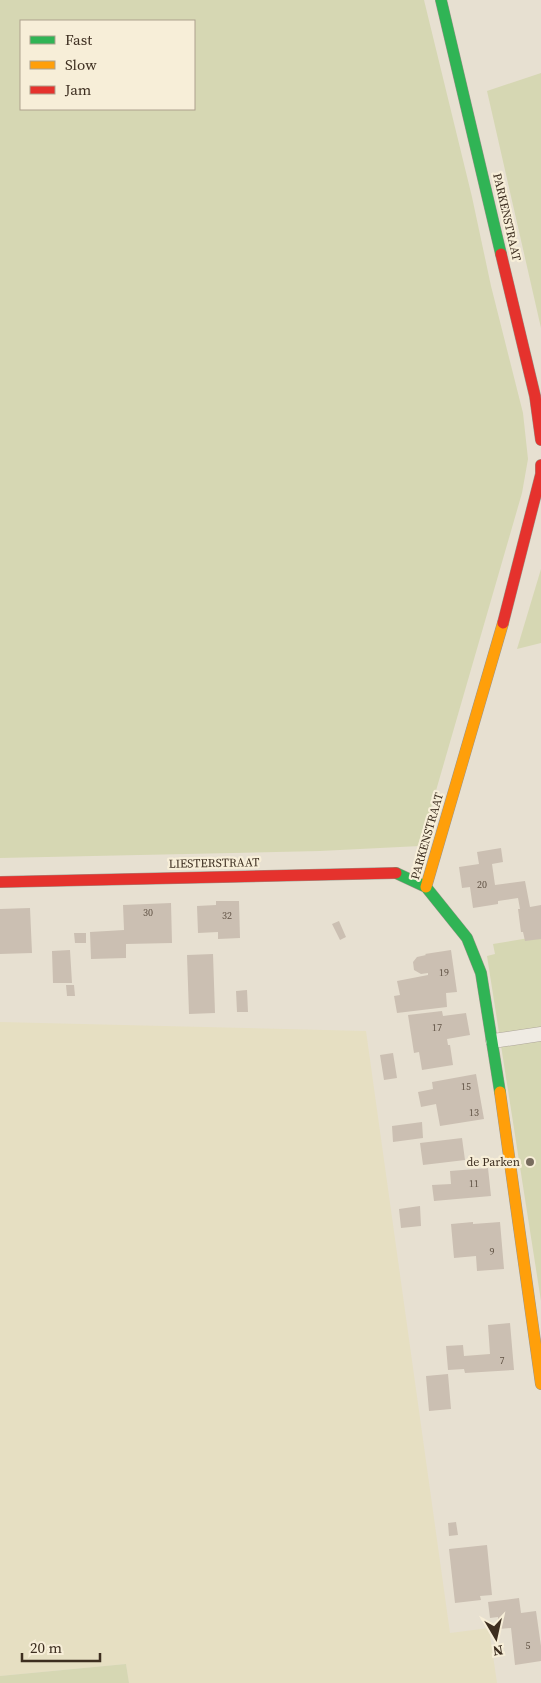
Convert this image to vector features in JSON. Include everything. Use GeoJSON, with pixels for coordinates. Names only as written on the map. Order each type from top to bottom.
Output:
{"type":"FeatureCollection","features":[{"type":"Feature","properties":{"kind":"street","name":"PARKENSTRAAT"},"geometry":{"type":"LineString","coordinates":[[442,0],[535,396],[541,440]]}},
{"type":"Feature","properties":{"kind":"street","name":"PARKENSTRAAT"},"geometry":{"type":"LineString","coordinates":[[541,465],[541,474],[500,633],[426,887],[467,938],[481,973],[493,1040],[541,1384]]}},
{"type":"Feature","properties":{"kind":"street","name":"LIESTERSTRAAT"},"geometry":{"type":"LineString","coordinates":[[0,882],[395,873],[426,887]]}},
{"type":"Feature","properties":{"kind":"lane"},"geometry":{"type":"LineString","coordinates":[[493,1040],[541,1034]]}},
{"type":"Feature","properties":{"kind":"shaded area"},"geometry":{"type":"Polygon","coordinates":[[[0,1022],[366,1031],[450,1633],[489,1628],[497,1683],[129,1683],[126,1664],[0,1676],[0,1022]]]}},
{"type":"Feature","properties":{"kind":"green space"},"geometry":{"type":"Polygon","coordinates":[[[0,0],[424,0],[472,197],[491,286],[523,413],[528,459],[522,493],[420,846],[320,851],[0,858],[0,0]]]}},
{"type":"Feature","properties":{"kind":"green space"},"geometry":{"type":"Polygon","coordinates":[[[541,73],[541,328],[487,91],[541,73]]]}},
{"type":"Feature","properties":{"kind":"green space"},"geometry":{"type":"Polygon","coordinates":[[[541,569],[541,643],[517,649],[541,569]]]}},
{"type":"Feature","properties":{"kind":"green space","name":"de Parken"},"geometry":{"type":"Polygon","coordinates":[[[541,936],[541,1301],[487,956],[495,954],[493,944],[541,936]]]}},
{"type":"Feature","properties":{"kind":"green space"},"geometry":{"type":"Polygon","coordinates":[[[126,1664],[129,1683],[0,1683],[0,1676],[126,1664]]]}},
{"type":"Feature","properties":{"kind":"building"},"geometry":{"type":"Polygon","coordinates":[[[501,848],[503,862],[492,864],[495,885],[525,881],[530,907],[541,905],[541,939],[525,941],[523,932],[521,932],[518,898],[498,901],[498,904],[473,908],[470,887],[462,888],[459,867],[479,864],[477,852],[501,848]]]}},
{"type":"Feature","properties":{"kind":"building"},"geometry":{"type":"Polygon","coordinates":[[[216,901],[239,901],[240,938],[218,939],[218,932],[198,933],[197,906],[216,905],[216,901]]]}},
{"type":"Feature","properties":{"kind":"building"},"geometry":{"type":"Polygon","coordinates":[[[171,903],[172,943],[126,944],[126,958],[91,959],[90,932],[124,930],[123,905],[171,903]]]}},
{"type":"Feature","properties":{"kind":"building"},"geometry":{"type":"Polygon","coordinates":[[[30,908],[32,953],[0,954],[0,909],[30,908]]]}},
{"type":"Feature","properties":{"kind":"building"},"geometry":{"type":"Polygon","coordinates":[[[339,921],[346,937],[340,940],[332,924],[339,921]]]}},
{"type":"Feature","properties":{"kind":"building"},"geometry":{"type":"Polygon","coordinates":[[[74,933],[86,933],[86,943],[75,943],[74,933]]]}},
{"type":"Feature","properties":{"kind":"building"},"geometry":{"type":"Polygon","coordinates":[[[70,950],[72,983],[53,983],[52,951],[70,950]]]}},
{"type":"Feature","properties":{"kind":"building"},"geometry":{"type":"Polygon","coordinates":[[[451,950],[457,992],[446,993],[447,1007],[397,1013],[394,996],[400,995],[397,981],[428,975],[428,973],[421,974],[414,970],[413,962],[417,957],[451,950]]]}},
{"type":"Feature","properties":{"kind":"building"},"geometry":{"type":"Polygon","coordinates":[[[213,954],[215,1013],[189,1014],[187,955],[213,954]]]}},
{"type":"Feature","properties":{"kind":"building"},"geometry":{"type":"Polygon","coordinates":[[[66,985],[74,985],[75,996],[67,996],[66,985]]]}},
{"type":"Feature","properties":{"kind":"building"},"geometry":{"type":"Polygon","coordinates":[[[247,990],[248,1012],[237,1012],[236,991],[247,990]]]}},
{"type":"Feature","properties":{"kind":"building"},"geometry":{"type":"Polygon","coordinates":[[[442,1011],[443,1016],[466,1013],[470,1035],[447,1039],[448,1045],[450,1045],[453,1065],[422,1070],[419,1052],[414,1053],[408,1015],[442,1011]]]}},
{"type":"Feature","properties":{"kind":"building"},"geometry":{"type":"Polygon","coordinates":[[[393,1053],[397,1078],[384,1080],[380,1055],[393,1053]]]}},
{"type":"Feature","properties":{"kind":"building"},"geometry":{"type":"Polygon","coordinates":[[[476,1074],[484,1119],[440,1126],[436,1104],[421,1107],[418,1092],[433,1089],[432,1082],[476,1074]]]}},
{"type":"Feature","properties":{"kind":"building"},"geometry":{"type":"Polygon","coordinates":[[[422,1122],[423,1138],[393,1142],[392,1126],[422,1122]]]}},
{"type":"Feature","properties":{"kind":"building"},"geometry":{"type":"Polygon","coordinates":[[[462,1138],[465,1160],[423,1165],[420,1143],[462,1138]]]}},
{"type":"Feature","properties":{"kind":"building"},"geometry":{"type":"Polygon","coordinates":[[[488,1168],[491,1196],[434,1201],[432,1185],[451,1184],[450,1171],[488,1168]]]}},
{"type":"Feature","properties":{"kind":"building"},"geometry":{"type":"Polygon","coordinates":[[[420,1206],[421,1226],[401,1228],[399,1209],[420,1206]]]}},
{"type":"Feature","properties":{"kind":"building"},"geometry":{"type":"Polygon","coordinates":[[[473,1222],[473,1224],[500,1222],[504,1269],[477,1271],[476,1256],[454,1258],[451,1224],[473,1222]]]}},
{"type":"Feature","properties":{"kind":"building"},"geometry":{"type":"Polygon","coordinates":[[[510,1323],[514,1370],[465,1373],[464,1369],[448,1370],[446,1346],[463,1345],[464,1356],[490,1354],[488,1325],[510,1323]]]}},
{"type":"Feature","properties":{"kind":"building"},"geometry":{"type":"Polygon","coordinates":[[[448,1374],[451,1409],[429,1411],[426,1376],[448,1374]]]}},
{"type":"Feature","properties":{"kind":"building"},"geometry":{"type":"Polygon","coordinates":[[[456,1522],[458,1535],[449,1536],[448,1523],[456,1522]]]}},
{"type":"Feature","properties":{"kind":"building"},"geometry":{"type":"Polygon","coordinates":[[[487,1545],[492,1595],[480,1596],[481,1600],[455,1603],[449,1549],[487,1545]]]}},
{"type":"Feature","properties":{"kind":"building"},"geometry":{"type":"Polygon","coordinates":[[[519,1598],[521,1613],[536,1611],[541,1661],[515,1665],[511,1628],[499,1629],[498,1617],[490,1618],[488,1602],[519,1598]]]}},
{"type":"Feature","properties":{"kind":"traffic: fast"},"geometry":{"type":"LineString","coordinates":[[441,0],[501,254]]}},
{"type":"Feature","properties":{"kind":"traffic: fast"},"geometry":{"type":"LineString","coordinates":[[396,873],[426,887],[467,938],[481,973],[500,1092]]}},
{"type":"Feature","properties":{"kind":"traffic: slow"},"geometry":{"type":"LineString","coordinates":[[426,887],[503,623]]}},
{"type":"Feature","properties":{"kind":"traffic: slow"},"geometry":{"type":"LineString","coordinates":[[500,1092],[541,1384]]}},
{"type":"Feature","properties":{"kind":"traffic: jam"},"geometry":{"type":"LineString","coordinates":[[501,254],[535,396],[541,440]]}},
{"type":"Feature","properties":{"kind":"traffic: jam"},"geometry":{"type":"LineString","coordinates":[[503,623],[541,474],[541,465]]}},
{"type":"Feature","properties":{"kind":"traffic: jam"},"geometry":{"type":"LineString","coordinates":[[0,882],[396,873]]}},
{"type":"Feature","properties":{"kind":"place","name":"de Parken"},"geometry":{"type":"Point","coordinates":[530,1162]}}]}
